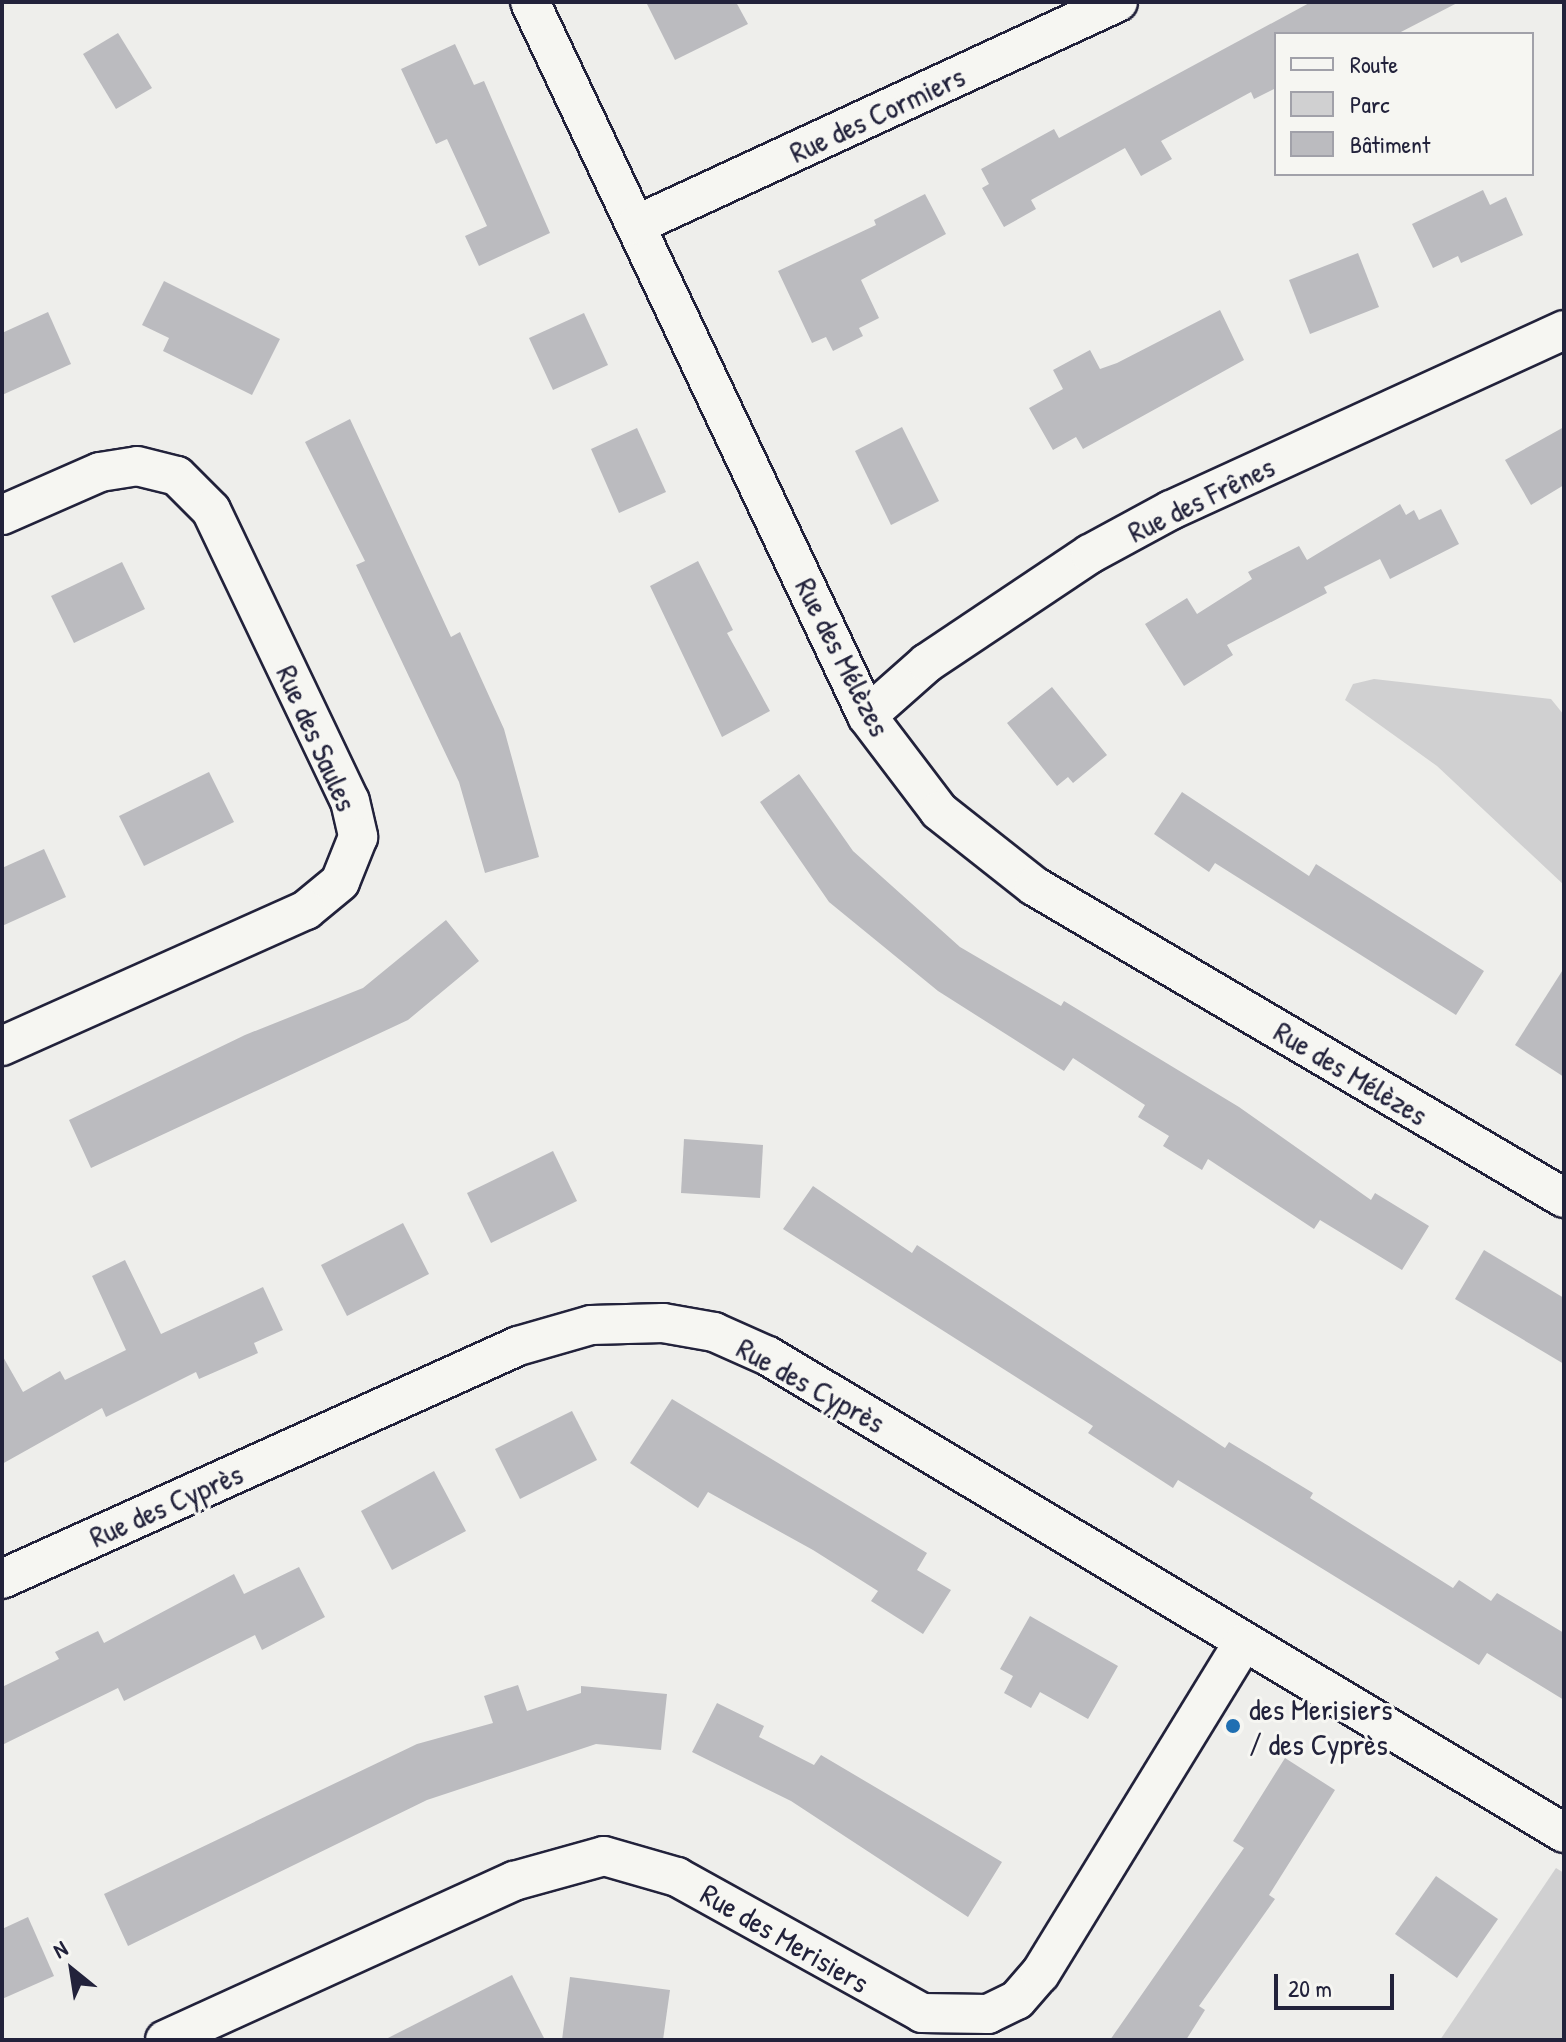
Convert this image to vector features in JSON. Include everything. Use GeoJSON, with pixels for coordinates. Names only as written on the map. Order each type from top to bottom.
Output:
{"type":"FeatureCollection","features":[{"type":"Feature","properties":{"kind":"street","name":"Rue des Mélèzes"},"geometry":{"type":"LineString","coordinates":[[530,2],[867,716],[939,811],[1034,886],[1564,1198]]}},
{"type":"Feature","properties":{"kind":"street","name":"Rue des Cormiers"},"geometry":{"type":"LineString","coordinates":[[636,225],[1118,2]]}},
{"type":"Feature","properties":{"kind":"street","name":"Rue des Frênes"},"geometry":{"type":"LineString","coordinates":[[867,716],[927,663],[1090,554],[1171,510],[1564,330]]}},
{"type":"Feature","properties":{"kind":"street","name":"Rue des Saules"},"geometry":{"type":"LineString","coordinates":[[2,515],[100,472],[137,466],[177,476],[211,510],[350,801],[358,837],[340,882],[306,910],[2,1046]]}},
{"type":"Feature","properties":{"kind":"street","name":"Rue des Cyprès"},"geometry":{"type":"LineString","coordinates":[[2,1579],[518,1346],[591,1325],[663,1323],[714,1332],[768,1356],[1564,1833]]}},
{"type":"Feature","properties":{"kind":"street","name":"Rue des Merisiers"},"geometry":{"type":"LineString","coordinates":[[165,2040],[514,1881],[604,1856],[677,1877],[922,2013],[988,2014],[1017,2000],[1040,1974],[1243,1643]]}},
{"type":"Feature","properties":{"kind":"green space"},"geometry":{"type":"Polygon","coordinates":[[[1374,679],[1551,699],[1564,715],[1564,885],[1437,766],[1345,700],[1353,684],[1374,679]]]}},
{"type":"Feature","properties":{"kind":"green space"},"geometry":{"type":"Polygon","coordinates":[[[1556,1868],[1564,1873],[1564,2040],[1440,2040],[1556,1868]]]}},
{"type":"Feature","properties":{"kind":"building"},"geometry":{"type":"Polygon","coordinates":[[[646,2],[736,2],[748,24],[675,60],[646,2]]]}},
{"type":"Feature","properties":{"kind":"building"},"geometry":{"type":"Polygon","coordinates":[[[1311,2],[1459,2],[1401,32],[1274,32],[1274,89],[1254,99],[1251,92],[1161,141],[1172,159],[1141,176],[1125,148],[1031,200],[1036,209],[1004,227],[982,188],[989,184],[981,169],[1054,129],[1059,138],[1311,2]]]}},
{"type":"Feature","properties":{"kind":"building"},"geometry":{"type":"Polygon","coordinates":[[[118,33],[152,88],[116,109],[83,54],[118,33]]]}},
{"type":"Feature","properties":{"kind":"building"},"geometry":{"type":"Polygon","coordinates":[[[455,44],[474,85],[484,81],[550,233],[479,266],[465,236],[487,226],[447,139],[436,144],[401,69],[455,44]]]}},
{"type":"Feature","properties":{"kind":"building"},"geometry":{"type":"Polygon","coordinates":[[[1483,190],[1490,205],[1506,197],[1523,235],[1461,263],[1458,256],[1433,268],[1412,224],[1483,190]]]}},
{"type":"Feature","properties":{"kind":"building"},"geometry":{"type":"Polygon","coordinates":[[[925,194],[946,234],[861,280],[879,318],[859,328],[863,336],[833,351],[826,337],[812,343],[778,271],[876,225],[874,220],[925,194]]]}},
{"type":"Feature","properties":{"kind":"building"},"geometry":{"type":"Polygon","coordinates":[[[1358,253],[1379,307],[1310,334],[1289,280],[1358,253]]]}},
{"type":"Feature","properties":{"kind":"building"},"geometry":{"type":"Polygon","coordinates":[[[164,281],[280,339],[252,395],[163,351],[169,338],[142,325],[164,281]]]}},
{"type":"Feature","properties":{"kind":"building"},"geometry":{"type":"Polygon","coordinates":[[[1220,310],[1244,360],[1083,449],[1076,437],[1053,450],[1029,408],[1063,389],[1053,370],[1090,350],[1100,369],[1117,363],[1220,310]]]}},
{"type":"Feature","properties":{"kind":"building"},"geometry":{"type":"Polygon","coordinates":[[[48,312],[71,364],[2,395],[2,333],[48,312]]]}},
{"type":"Feature","properties":{"kind":"building"},"geometry":{"type":"Polygon","coordinates":[[[584,313],[608,365],[553,390],[529,338],[584,313]]]}},
{"type":"Feature","properties":{"kind":"building"},"geometry":{"type":"Polygon","coordinates":[[[350,419],[451,637],[460,632],[504,729],[539,857],[485,873],[459,782],[356,565],[365,561],[305,442],[350,419]]]}},
{"type":"Feature","properties":{"kind":"building"},"geometry":{"type":"Polygon","coordinates":[[[902,427],[939,501],[891,525],[855,451],[902,427]]]}},
{"type":"Feature","properties":{"kind":"building"},"geometry":{"type":"Polygon","coordinates":[[[1564,427],[1564,485],[1531,505],[1505,460],[1564,427]]]}},
{"type":"Feature","properties":{"kind":"building"},"geometry":{"type":"Polygon","coordinates":[[[637,428],[666,492],[619,513],[591,449],[637,428]]]}},
{"type":"Feature","properties":{"kind":"building"},"geometry":{"type":"Polygon","coordinates":[[[1400,504],[1406,515],[1414,510],[1419,520],[1441,509],[1459,544],[1390,579],[1380,559],[1324,587],[1327,593],[1227,645],[1233,655],[1184,686],[1145,624],[1187,598],[1197,614],[1252,579],[1248,572],[1299,546],[1307,560],[1400,504]]]}},
{"type":"Feature","properties":{"kind":"building"},"geometry":{"type":"Polygon","coordinates":[[[698,561],[733,630],[727,633],[770,711],[722,737],[650,586],[698,561]]]}},
{"type":"Feature","properties":{"kind":"building"},"geometry":{"type":"Polygon","coordinates":[[[122,562],[145,609],[74,643],[51,596],[122,562]]]}},
{"type":"Feature","properties":{"kind":"building"},"geometry":{"type":"Polygon","coordinates":[[[1052,687],[1107,755],[1073,783],[1068,777],[1057,786],[1007,723],[1052,687]]]}},
{"type":"Feature","properties":{"kind":"building"},"geometry":{"type":"Polygon","coordinates":[[[209,772],[234,822],[144,866],[119,816],[209,772]]]}},
{"type":"Feature","properties":{"kind":"building"},"geometry":{"type":"Polygon","coordinates":[[[799,774],[853,851],[960,947],[1061,1006],[1064,1001],[1239,1107],[1371,1200],[1375,1193],[1429,1226],[1402,1270],[1320,1220],[1314,1229],[1208,1159],[1202,1170],[1163,1146],[1169,1136],[1138,1117],[1145,1105],[1073,1058],[1064,1071],[938,991],[829,902],[760,802],[799,774]]]}},
{"type":"Feature","properties":{"kind":"building"},"geometry":{"type":"Polygon","coordinates":[[[1182,792],[1309,876],[1316,864],[1484,971],[1456,1015],[1215,863],[1209,872],[1154,834],[1182,792]]]}},
{"type":"Feature","properties":{"kind":"building"},"geometry":{"type":"Polygon","coordinates":[[[44,849],[66,897],[2,926],[2,868],[44,849]]]}},
{"type":"Feature","properties":{"kind":"building"},"geometry":{"type":"Polygon","coordinates":[[[446,920],[479,961],[408,1020],[91,1168],[69,1120],[245,1035],[363,988],[446,920]]]}},
{"type":"Feature","properties":{"kind":"building"},"geometry":{"type":"Polygon","coordinates":[[[1564,968],[1564,1077],[1515,1045],[1564,968]]]}},
{"type":"Feature","properties":{"kind":"building"},"geometry":{"type":"Polygon","coordinates":[[[684,1139],[763,1145],[760,1198],[681,1193],[684,1139]]]}},
{"type":"Feature","properties":{"kind":"building"},"geometry":{"type":"Polygon","coordinates":[[[553,1151],[577,1201],[491,1243],[467,1193],[553,1151]]]}},
{"type":"Feature","properties":{"kind":"building"},"geometry":{"type":"Polygon","coordinates":[[[813,1186],[912,1253],[917,1245],[1225,1448],[1229,1442],[1313,1493],[1310,1498],[1453,1588],[1459,1580],[1491,1601],[1497,1593],[1564,1633],[1564,1700],[1487,1653],[1479,1665],[1178,1480],[1173,1488],[1088,1433],[1093,1426],[783,1229],[813,1186]]]}},
{"type":"Feature","properties":{"kind":"building"},"geometry":{"type":"Polygon","coordinates":[[[403,1223],[429,1274],[347,1316],[321,1265],[403,1223]]]}},
{"type":"Feature","properties":{"kind":"building"},"geometry":{"type":"Polygon","coordinates":[[[1484,1250],[1564,1298],[1564,1364],[1455,1299],[1484,1250]]]}},
{"type":"Feature","properties":{"kind":"building"},"geometry":{"type":"Polygon","coordinates":[[[125,1260],[161,1334],[263,1287],[283,1330],[254,1343],[258,1353],[199,1379],[196,1372],[106,1417],[102,1408],[2,1464],[2,1355],[23,1392],[60,1371],[65,1380],[126,1350],[92,1276],[125,1260]]]}},
{"type":"Feature","properties":{"kind":"building"},"geometry":{"type":"Polygon","coordinates":[[[672,1399],[927,1553],[917,1570],[951,1590],[923,1634],[871,1601],[878,1591],[813,1550],[708,1492],[698,1508],[630,1463],[672,1399]]]}},
{"type":"Feature","properties":{"kind":"building"},"geometry":{"type":"Polygon","coordinates":[[[572,1411],[597,1460],[520,1499],[495,1449],[572,1411]]]}},
{"type":"Feature","properties":{"kind":"building"},"geometry":{"type":"Polygon","coordinates":[[[434,1471],[466,1531],[392,1570],[361,1511],[434,1471]]]}},
{"type":"Feature","properties":{"kind":"building"},"geometry":{"type":"Polygon","coordinates":[[[299,1567],[325,1617],[262,1650],[255,1635],[124,1701],[118,1688],[2,1745],[2,1687],[59,1659],[55,1652],[98,1631],[104,1643],[234,1574],[244,1594],[299,1567]]]}},
{"type":"Feature","properties":{"kind":"building"},"geometry":{"type":"Polygon","coordinates":[[[1030,1616],[1118,1666],[1088,1719],[1040,1692],[1031,1708],[1004,1693],[1013,1676],[1000,1669],[1030,1616]]]}},
{"type":"Feature","properties":{"kind":"building"},"geometry":{"type":"Polygon","coordinates":[[[518,1685],[527,1711],[581,1693],[581,1686],[667,1694],[661,1750],[596,1744],[427,1800],[128,1946],[104,1894],[417,1744],[493,1723],[484,1696],[518,1685]]]}},
{"type":"Feature","properties":{"kind":"building"},"geometry":{"type":"Polygon","coordinates":[[[717,1703],[764,1726],[759,1737],[814,1765],[821,1755],[1002,1862],[968,1917],[791,1801],[692,1752],[717,1703]]]}},
{"type":"Feature","properties":{"kind":"building"},"geometry":{"type":"Polygon","coordinates":[[[1285,1758],[1335,1790],[1269,1895],[1275,1899],[1199,2006],[1205,2010],[1186,2040],[1110,2040],[1244,1848],[1233,1841],[1285,1758]]]}},
{"type":"Feature","properties":{"kind":"building"},"geometry":{"type":"Polygon","coordinates":[[[1436,1876],[1498,1919],[1457,1978],[1395,1934],[1436,1876]]]}},
{"type":"Feature","properties":{"kind":"building"},"geometry":{"type":"Polygon","coordinates":[[[28,1917],[54,1976],[2,1999],[2,1929],[28,1917]]]}},
{"type":"Feature","properties":{"kind":"building"},"geometry":{"type":"Polygon","coordinates":[[[512,1975],[545,2040],[384,2040],[512,1975]]]}},
{"type":"Feature","properties":{"kind":"building"},"geometry":{"type":"Polygon","coordinates":[[[570,1977],[670,1990],[663,2040],[562,2040],[570,1977]]]}},
{"type":"Feature","properties":{"kind":"place","name":"des Merisiers / des Cyprès"},"geometry":{"type":"Point","coordinates":[1233,1726]}}]}
